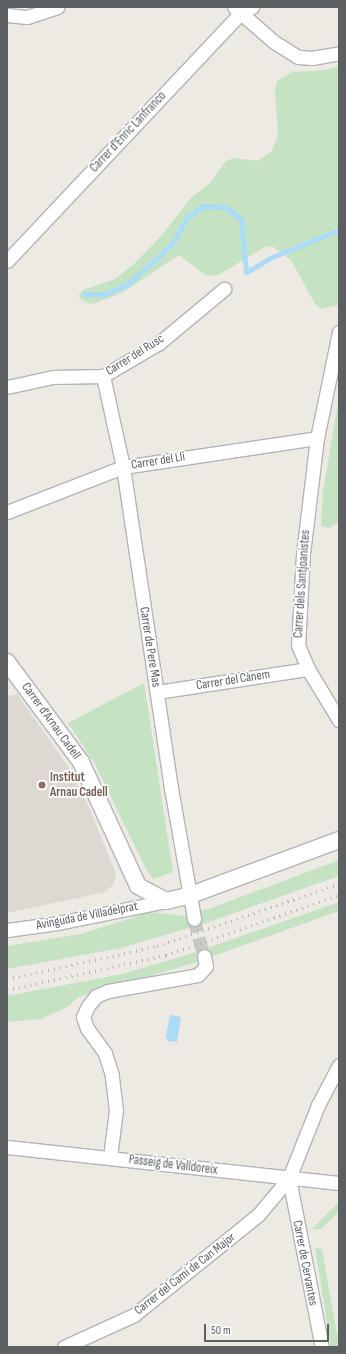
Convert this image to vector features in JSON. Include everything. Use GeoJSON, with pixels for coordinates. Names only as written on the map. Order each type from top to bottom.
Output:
{"type":"FeatureCollection","features":[{"type":"Feature","properties":{"kind":"street"},"geometry":{"type":"LineString","coordinates":[[7,15],[27,17],[57,7]]}},
{"type":"Feature","properties":{"kind":"street"},"geometry":{"type":"LineString","coordinates":[[242,9],[280,47],[298,57],[312,58],[339,53]]}},
{"type":"Feature","properties":{"kind":"street","name":"Carrer d'Enric Lanfranco"},"geometry":{"type":"LineString","coordinates":[[7,261],[242,9]]}},
{"type":"Feature","properties":{"kind":"street","name":"Carrer del Rusc"},"geometry":{"type":"LineString","coordinates":[[7,387],[53,377],[103,376],[158,343],[224,289]]}},
{"type":"Feature","properties":{"kind":"street","name":"Carrer dels Santjoanistes"},"geometry":{"type":"LineString","coordinates":[[339,332],[317,438],[303,554],[298,645],[308,669],[339,720]]}},
{"type":"Feature","properties":{"kind":"street","name":"Carrer de Pere Mas"},"geometry":{"type":"LineString","coordinates":[[103,376],[123,467],[188,896],[194,919]]}},
{"type":"Feature","properties":{"kind":"street","name":"Carrer del Lli"},"geometry":{"type":"LineString","coordinates":[[7,512],[123,467],[317,438]]}},
{"type":"Feature","properties":{"kind":"street","name":"Carrer d'Arnau Cadell"},"geometry":{"type":"LineString","coordinates":[[7,662],[81,762],[138,886],[166,901]]}},
{"type":"Feature","properties":{"kind":"street","name":"Carrer del Cànem"},"geometry":{"type":"LineString","coordinates":[[157,692],[308,669]]}},
{"type":"Feature","properties":{"kind":"street"},"geometry":{"type":"LineString","coordinates":[[166,901],[188,896],[339,840]]}},
{"type":"Feature","properties":{"kind":"street","name":"Avinguda de Villadelprat"},"geometry":{"type":"LineString","coordinates":[[7,930],[58,923],[166,901]]}},
{"type":"Feature","properties":{"kind":"street"},"geometry":{"type":"LineString","coordinates":[[110,1157],[116,1110],[112,1075],[105,1053],[87,1028],[83,1017],[88,1006],[96,996],[108,991],[198,975],[206,966],[204,956]]}},
{"type":"Feature","properties":{"kind":"street"},"geometry":{"type":"LineString","coordinates":[[289,1178],[318,1105],[339,1065]]}},
{"type":"Feature","properties":{"kind":"street","name":"Passeig de Valldoreix"},"geometry":{"type":"LineString","coordinates":[[7,1147],[339,1183]]}},
{"type":"Feature","properties":{"kind":"street","name":"Carrer del Camí de Can Major"},"geometry":{"type":"LineString","coordinates":[[64,1347],[134,1315],[258,1215],[289,1178]]}},
{"type":"Feature","properties":{"kind":"street","name":"Carrer de Cervantes"},"geometry":{"type":"LineString","coordinates":[[289,1178],[322,1347]]}},
{"type":"Feature","properties":{"kind":"shaded area","name":"Institut Arnau Cadell"},"geometry":{"type":"Polygon","coordinates":[[[17,694],[67,765],[88,805],[116,874],[114,884],[105,892],[7,913],[7,696],[17,694]]]}},
{"type":"Feature","properties":{"kind":"green space"},"geometry":{"type":"Polygon","coordinates":[[[339,66],[339,305],[321,309],[315,304],[291,260],[272,246],[265,247],[220,274],[212,276],[204,274],[179,255],[122,293],[93,304],[85,302],[78,296],[83,290],[115,279],[134,264],[161,236],[191,198],[211,182],[226,161],[234,158],[257,161],[271,152],[278,136],[275,90],[277,81],[292,72],[324,70],[339,66]]]}},
{"type":"Feature","properties":{"kind":"green space"},"geometry":{"type":"Polygon","coordinates":[[[339,396],[339,522],[329,528],[321,526],[323,492],[339,396]]]}},
{"type":"Feature","properties":{"kind":"green space"},"geometry":{"type":"Polygon","coordinates":[[[144,683],[173,872],[153,879],[146,869],[95,764],[68,723],[144,683]]]}},
{"type":"Feature","properties":{"kind":"green space"},"geometry":{"type":"Polygon","coordinates":[[[339,860],[339,876],[206,923],[121,948],[7,969],[7,946],[81,934],[150,912],[184,916],[211,908],[339,860]]]}},
{"type":"Feature","properties":{"kind":"green space"},"geometry":{"type":"Polygon","coordinates":[[[339,902],[339,911],[197,962],[79,997],[67,1007],[41,1019],[7,1022],[7,996],[122,974],[190,954],[339,902]]]}},
{"type":"Feature","properties":{"kind":"green space"},"geometry":{"type":"Polygon","coordinates":[[[339,1202],[339,1212],[321,1229],[312,1229],[339,1202]]]}},
{"type":"Feature","properties":{"kind":"green space"},"geometry":{"type":"Polygon","coordinates":[[[315,1248],[322,1249],[337,1334],[339,1333],[339,1347],[331,1347],[315,1248]]]}},
{"type":"Feature","properties":{"kind":"water"},"geometry":{"type":"Polygon","coordinates":[[[170,1015],[181,1017],[177,1042],[168,1041],[166,1037],[170,1015]]]}},
{"type":"Feature","properties":{"kind":"waterway"},"geometry":{"type":"LineString","coordinates":[[84,294],[105,294],[128,284],[172,244],[187,218],[203,206],[225,207],[241,219],[246,272],[272,257],[339,230]]}},
{"type":"Feature","properties":{"kind":"tunnel"},"geometry":{"type":"LineString","coordinates":[[194,919],[204,956]]}},
{"type":"Feature","properties":{"kind":"railway"},"geometry":{"type":"LineString","coordinates":[[7,979],[157,946],[339,884]]}},
{"type":"Feature","properties":{"kind":"railway"},"geometry":{"type":"LineString","coordinates":[[7,990],[166,955],[339,895]]}},
{"type":"Feature","properties":{"kind":"place","name":"Institut Arnau Cadell"},"geometry":{"type":"Point","coordinates":[42,785]}}]}
